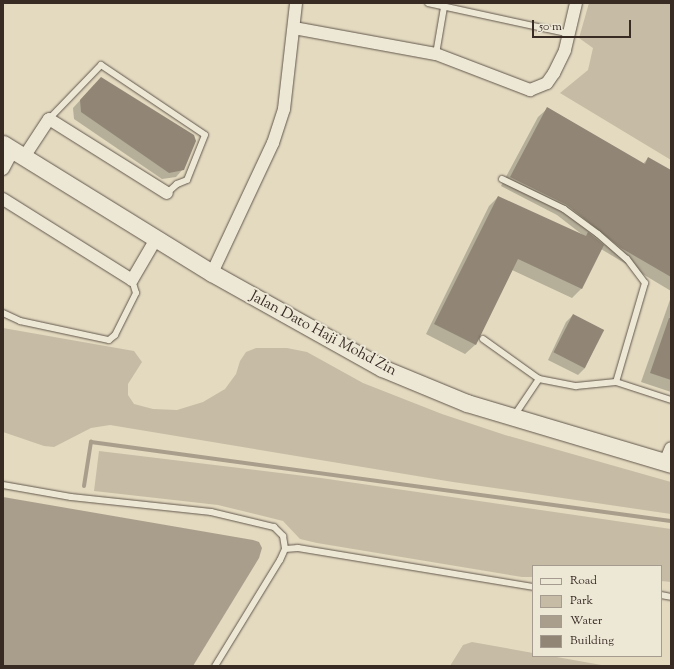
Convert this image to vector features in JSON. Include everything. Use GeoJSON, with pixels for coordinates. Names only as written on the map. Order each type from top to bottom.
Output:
{"type":"FeatureCollection","features":[{"type":"Feature","properties":{"kind":"main road","name":"Jalan Dato Haji Mohd Zin"},"geometry":{"type":"LineString","coordinates":[[13,150],[212,273],[382,368],[442,394],[513,417],[669,458]]}},
{"type":"Feature","properties":{"kind":"street"},"geometry":{"type":"LineString","coordinates":[[212,273],[273,143],[284,109],[296,3]]}},
{"type":"Feature","properties":{"kind":"street"},"geometry":{"type":"LineString","coordinates":[[294,28],[436,54],[530,90],[540,87],[550,78],[565,50],[570,34],[576,3]]}},
{"type":"Feature","properties":{"kind":"street"},"geometry":{"type":"LineString","coordinates":[[3,169],[13,150],[49,120],[168,193]]}},
{"type":"Feature","properties":{"kind":"street"},"geometry":{"type":"LineString","coordinates":[[4,203],[132,280],[156,239]]}},
{"type":"Feature","properties":{"kind":"lane"},"geometry":{"type":"LineString","coordinates":[[428,3],[570,34]]}},
{"type":"Feature","properties":{"kind":"lane"},"geometry":{"type":"LineString","coordinates":[[436,54],[444,7]]}},
{"type":"Feature","properties":{"kind":"lane"},"geometry":{"type":"LineString","coordinates":[[49,120],[101,65],[205,135],[187,180],[177,184],[168,193]]}},
{"type":"Feature","properties":{"kind":"lane"},"geometry":{"type":"LineString","coordinates":[[502,179],[564,210],[593,230],[627,259],[645,284],[616,382]]}},
{"type":"Feature","properties":{"kind":"lane"},"geometry":{"type":"LineString","coordinates":[[3,313],[20,321],[109,340],[136,293],[132,280]]}},
{"type":"Feature","properties":{"kind":"lane"},"geometry":{"type":"LineString","coordinates":[[483,339],[539,379],[576,386],[616,382],[671,400]]}},
{"type":"Feature","properties":{"kind":"lane"},"geometry":{"type":"LineString","coordinates":[[513,417],[539,379]]}},
{"type":"Feature","properties":{"kind":"lane"},"geometry":{"type":"LineString","coordinates":[[3,485],[71,497],[218,514],[274,527],[283,536],[285,549],[215,666]]}},
{"type":"Feature","properties":{"kind":"lane"},"geometry":{"type":"LineString","coordinates":[[285,549],[298,548],[532,587]]}},
{"type":"Feature","properties":{"kind":"green space"},"geometry":{"type":"Polygon","coordinates":[[[589,3],[671,3],[671,160],[560,93],[588,70],[593,48],[579,38],[589,3]]]}},
{"type":"Feature","properties":{"kind":"green space"},"geometry":{"type":"Polygon","coordinates":[[[3,328],[134,351],[142,362],[128,384],[128,395],[134,404],[153,409],[177,410],[203,402],[225,389],[236,374],[240,361],[246,352],[256,348],[287,348],[307,352],[363,383],[442,414],[505,435],[671,482],[671,514],[453,482],[110,425],[91,428],[54,447],[44,446],[3,432],[3,328]]]}},
{"type":"Feature","properties":{"kind":"green space"},"geometry":{"type":"Polygon","coordinates":[[[99,451],[321,478],[671,529],[671,582],[662,581],[662,565],[532,565],[532,577],[522,577],[300,539],[283,521],[218,505],[94,491],[99,451]]]}},
{"type":"Feature","properties":{"kind":"green space"},"geometry":{"type":"Polygon","coordinates":[[[472,642],[532,653],[532,657],[557,657],[607,666],[450,666],[463,645],[472,642]]]}},
{"type":"Feature","properties":{"kind":"water"},"geometry":{"type":"Polygon","coordinates":[[[3,497],[253,540],[259,542],[262,548],[259,558],[193,666],[3,666],[3,497]]]}},
{"type":"Feature","properties":{"kind":"building"},"geometry":{"type":"Polygon","coordinates":[[[101,77],[194,135],[196,141],[184,170],[169,173],[81,112],[80,100],[101,77]]]}},
{"type":"Feature","properties":{"kind":"building"},"geometry":{"type":"Polygon","coordinates":[[[547,107],[645,164],[648,157],[671,170],[671,277],[621,248],[567,205],[510,177],[547,107]]]}},
{"type":"Feature","properties":{"kind":"building"},"geometry":{"type":"Polygon","coordinates":[[[498,196],[586,236],[588,232],[604,245],[582,289],[518,259],[476,345],[434,324],[498,196]]]}},
{"type":"Feature","properties":{"kind":"building"},"geometry":{"type":"Polygon","coordinates":[[[573,314],[604,330],[585,368],[553,352],[573,314]]]}},
{"type":"Feature","properties":{"kind":"building"},"geometry":{"type":"Polygon","coordinates":[[[669,318],[671,318],[671,380],[650,373],[669,318]]]}},
{"type":"Feature","properties":{"kind":"waterway"},"geometry":{"type":"LineString","coordinates":[[84,486],[91,442],[671,521]]}}]}
